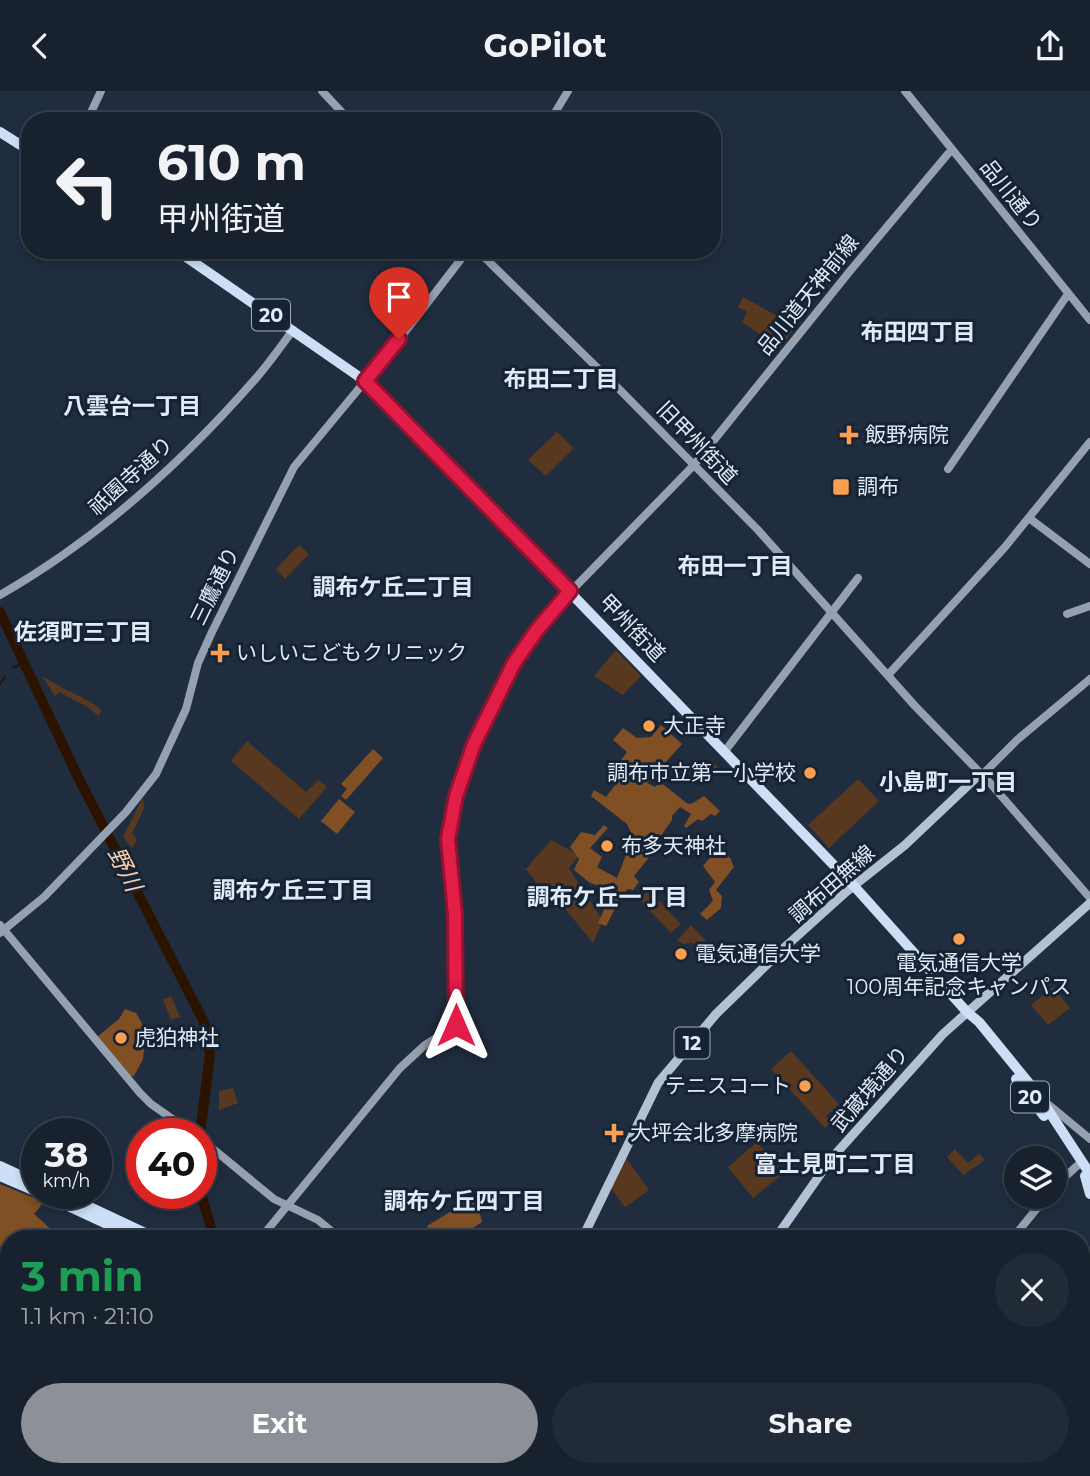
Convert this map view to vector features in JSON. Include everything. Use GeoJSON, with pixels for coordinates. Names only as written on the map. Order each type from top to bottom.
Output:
{"type":"FeatureCollection","features":[{"type":"Feature","properties":{"kind":"highway"},"geometry":{"type":"LineString","coordinates":[[0,132],[21,145]]}},
{"type":"Feature","properties":{"kind":"highway","name":"甲州街道"},"geometry":{"type":"LineString","coordinates":[[189,259],[365,381],[570,591],[854,886],[979,1022],[1037,1093],[1071,1146],[1089,1184]]}},
{"type":"Feature","properties":{"kind":"highway","name":"甲州街道"},"geometry":{"type":"LineString","coordinates":[[967,1012],[970,1021],[1020,1083],[1089,1184]]}},
{"type":"Feature","properties":{"kind":"highway"},"geometry":{"type":"LineString","coordinates":[[0,1166],[21,1180]]}},
{"type":"Feature","properties":{"kind":"highway"},"geometry":{"type":"LineString","coordinates":[[0,1176],[21,1184]]}},
{"type":"Feature","properties":{"kind":"highway"},"geometry":{"type":"LineString","coordinates":[[77,1209],[120,1230]]}},
{"type":"Feature","properties":{"kind":"highway"},"geometry":{"type":"LineString","coordinates":[[94,1209],[139,1230]]}},
{"type":"Feature","properties":{"kind":"main road","name":"調布田無線"},"geometry":{"type":"LineString","coordinates":[[586,1230],[658,1083],[735,994],[854,886],[905,845],[980,774]]}},
{"type":"Feature","properties":{"kind":"main road","name":"武蔵境通り"},"geometry":{"type":"LineString","coordinates":[[781,1230],[831,1159],[943,1034],[1090,900]]}},
{"type":"Feature","properties":{"kind":"street"},"geometry":{"type":"LineString","coordinates":[[91,112],[101,91]]}},
{"type":"Feature","properties":{"kind":"street"},"geometry":{"type":"LineString","coordinates":[[321,91],[341,112]]}},
{"type":"Feature","properties":{"kind":"street"},"geometry":{"type":"LineString","coordinates":[[555,112],[568,91]]}},
{"type":"Feature","properties":{"kind":"street","name":"品川通り"},"geometry":{"type":"LineString","coordinates":[[905,91],[1090,320]]}},
{"type":"Feature","properties":{"kind":"street","name":"品川道天神前線"},"geometry":{"type":"LineString","coordinates":[[288,1206],[400,1068],[425,1045],[456,1025],[455,915],[448,839],[456,796],[474,744],[514,663],[537,630],[570,591],[694,465],[857,262],[952,149]]}},
{"type":"Feature","properties":{"kind":"street","name":"三鷹通り"},"geometry":{"type":"LineString","coordinates":[[1,930],[44,897],[112,826],[156,774],[186,709],[198,663],[294,467],[461,259]]}},
{"type":"Feature","properties":{"kind":"street","name":"旧甲州街道"},"geometry":{"type":"LineString","coordinates":[[487,259],[694,465],[980,774]]}},
{"type":"Feature","properties":{"kind":"street"},"geometry":{"type":"LineString","coordinates":[[948,469],[1068,294]]}},
{"type":"Feature","properties":{"kind":"street","name":"祇園寺通り"},"geometry":{"type":"LineString","coordinates":[[1,594],[72,549],[156,481],[227,410],[293,330]]}},
{"type":"Feature","properties":{"kind":"street"},"geometry":{"type":"LineString","coordinates":[[885,672],[901,662],[1029,518],[1090,442]]}},
{"type":"Feature","properties":{"kind":"street"},"geometry":{"type":"LineString","coordinates":[[1029,518],[1090,564]]}},
{"type":"Feature","properties":{"kind":"street"},"geometry":{"type":"LineString","coordinates":[[725,751],[858,577]]}},
{"type":"Feature","properties":{"kind":"street"},"geometry":{"type":"LineString","coordinates":[[1067,614],[1090,606]]}},
{"type":"Feature","properties":{"kind":"street"},"geometry":{"type":"LineString","coordinates":[[1090,679],[980,774],[1090,900]]}},
{"type":"Feature","properties":{"kind":"street"},"geometry":{"type":"LineString","coordinates":[[1,930],[140,1093],[171,1118]]}},
{"type":"Feature","properties":{"kind":"street"},"geometry":{"type":"LineString","coordinates":[[1037,1093],[1088,1138]]}},
{"type":"Feature","properties":{"kind":"street"},"geometry":{"type":"LineString","coordinates":[[1071,1146],[1077,1136],[1088,1138]]}},
{"type":"Feature","properties":{"kind":"street"},"geometry":{"type":"LineString","coordinates":[[217,1152],[268,1195],[318,1220],[330,1230]]}},
{"type":"Feature","properties":{"kind":"street"},"geometry":{"type":"LineString","coordinates":[[1067,1175],[1078,1165]]}},
{"type":"Feature","properties":{"kind":"street"},"geometry":{"type":"LineString","coordinates":[[268,1230],[288,1206]]}},
{"type":"Feature","properties":{"kind":"street"},"geometry":{"type":"LineString","coordinates":[[1019,1230],[1036,1209]]}},
{"type":"Feature","properties":{"kind":"shaded area"},"geometry":{"type":"Polygon","coordinates":[[[408,269],[411,272],[408,276],[413,280],[410,284],[427,298],[401,330],[385,316],[397,301],[388,293],[408,269]]]}},
{"type":"Feature","properties":{"kind":"shaded area"},"geometry":{"type":"Polygon","coordinates":[[[743,297],[796,326],[780,348],[742,322],[747,312],[738,307],[743,297]]]}},
{"type":"Feature","properties":{"kind":"shaded area"},"geometry":{"type":"Polygon","coordinates":[[[557,432],[574,448],[546,476],[528,460],[557,432]]]}},
{"type":"Feature","properties":{"kind":"shaded area"},"geometry":{"type":"Polygon","coordinates":[[[299,545],[309,554],[285,579],[276,569],[299,545]]]}},
{"type":"Feature","properties":{"kind":"shaded area"},"geometry":{"type":"Polygon","coordinates":[[[616,650],[641,676],[623,695],[594,676],[616,650]]]}},
{"type":"Feature","properties":{"kind":"shaded area"},"geometry":{"type":"Polygon","coordinates":[[[42,676],[102,710],[98,716],[60,692],[55,696],[42,676]]]}},
{"type":"Feature","properties":{"kind":"shaded area"},"geometry":{"type":"Polygon","coordinates":[[[661,725],[682,744],[647,783],[655,787],[660,782],[688,804],[704,796],[720,811],[702,821],[698,819],[686,828],[684,826],[691,814],[680,807],[653,847],[655,850],[634,876],[639,882],[633,890],[628,889],[622,895],[606,926],[598,923],[613,890],[590,883],[574,870],[579,859],[570,847],[581,832],[595,835],[604,825],[608,828],[590,848],[602,857],[597,867],[617,878],[633,837],[627,824],[591,796],[594,790],[606,797],[622,776],[616,767],[627,752],[613,740],[623,728],[637,738],[651,737],[661,725]]]}},
{"type":"Feature","properties":{"kind":"shaded area"},"geometry":{"type":"Polygon","coordinates":[[[247,741],[306,792],[318,780],[327,787],[299,819],[231,761],[247,741]]]}},
{"type":"Feature","properties":{"kind":"shaded area"},"geometry":{"type":"Polygon","coordinates":[[[373,749],[383,758],[346,800],[341,796],[347,789],[341,784],[373,749]]]}},
{"type":"Feature","properties":{"kind":"shaded area"},"geometry":{"type":"Polygon","coordinates":[[[712,761],[718,767],[700,785],[694,778],[712,761]]]}},
{"type":"Feature","properties":{"kind":"shaded area"},"geometry":{"type":"Polygon","coordinates":[[[858,779],[879,801],[829,848],[808,825],[858,779]]]}},
{"type":"Feature","properties":{"kind":"shaded area"},"geometry":{"type":"Polygon","coordinates":[[[143,797],[144,808],[132,834],[137,839],[132,848],[123,837],[143,797]]]}},
{"type":"Feature","properties":{"kind":"shaded area"},"geometry":{"type":"Polygon","coordinates":[[[339,799],[355,812],[337,834],[321,821],[339,799]]]}},
{"type":"Feature","properties":{"kind":"shaded area"},"geometry":{"type":"Polygon","coordinates":[[[709,838],[730,858],[734,867],[716,890],[722,896],[721,908],[707,920],[700,914],[713,901],[709,890],[715,882],[703,866],[714,853],[704,844],[709,838]]]}},
{"type":"Feature","properties":{"kind":"shaded area"},"geometry":{"type":"Polygon","coordinates":[[[551,840],[579,855],[569,868],[603,921],[593,943],[563,906],[557,910],[526,869],[551,840]]]}},
{"type":"Feature","properties":{"kind":"shaded area"},"geometry":{"type":"Polygon","coordinates":[[[649,890],[681,924],[671,933],[639,899],[649,890]]]}},
{"type":"Feature","properties":{"kind":"shaded area"},"geometry":{"type":"Polygon","coordinates":[[[691,925],[714,949],[707,957],[692,943],[683,944],[677,940],[691,925]]]}},
{"type":"Feature","properties":{"kind":"shaded area"},"geometry":{"type":"Polygon","coordinates":[[[1053,987],[1070,1008],[1048,1025],[1031,1005],[1053,987]]]}},
{"type":"Feature","properties":{"kind":"shaded area"},"geometry":{"type":"Polygon","coordinates":[[[171,996],[180,1017],[171,1020],[163,1000],[171,996]]]}},
{"type":"Feature","properties":{"kind":"shaded area"},"geometry":{"type":"Polygon","coordinates":[[[125,1009],[136,1013],[145,1029],[143,1059],[134,1076],[131,1076],[97,1037],[119,1019],[125,1009]]]}},
{"type":"Feature","properties":{"kind":"shaded area","name":"テニスコート"},"geometry":{"type":"Polygon","coordinates":[[[791,1051],[839,1104],[826,1116],[831,1122],[825,1128],[771,1069],[791,1051]]]}},
{"type":"Feature","properties":{"kind":"shaded area"},"geometry":{"type":"Polygon","coordinates":[[[233,1088],[238,1103],[219,1110],[219,1091],[233,1088]]]}},
{"type":"Feature","properties":{"kind":"shaded area"},"geometry":{"type":"Polygon","coordinates":[[[757,1142],[784,1173],[753,1198],[728,1167],[757,1142]]]}},
{"type":"Feature","properties":{"kind":"shaded area"},"geometry":{"type":"Polygon","coordinates":[[[955,1149],[968,1163],[979,1154],[985,1160],[963,1175],[947,1157],[955,1149]]]}},
{"type":"Feature","properties":{"kind":"shaded area"},"geometry":{"type":"Polygon","coordinates":[[[626,1158],[649,1190],[625,1207],[611,1188],[626,1158]]]}},
{"type":"Feature","properties":{"kind":"shaded area"},"geometry":{"type":"Polygon","coordinates":[[[0,1184],[21,1193],[21,1209],[38,1209],[34,1214],[52,1230],[0,1230],[0,1184]]]}},
{"type":"Feature","properties":{"kind":"shaded area"},"geometry":{"type":"Polygon","coordinates":[[[476,1196],[482,1222],[470,1230],[429,1230],[427,1226],[476,1196]]]}},
{"type":"Feature","properties":{"kind":"waterway","name":"野川"},"geometry":{"type":"LineString","coordinates":[[0,612],[78,777],[204,1022],[210,1055],[202,1118]]}},
{"type":"Feature","properties":{"kind":"waterway"},"geometry":{"type":"LineString","coordinates":[[13,668],[23,663]]}},
{"type":"Feature","properties":{"kind":"waterway"},"geometry":{"type":"LineString","coordinates":[[0,684],[5,677]]}},
{"type":"Feature","properties":{"kind":"waterway","name":"野川"},"geometry":{"type":"LineString","coordinates":[[206,1209],[211,1230]]}},
{"type":"Feature","properties":{"kind":"place","name":"飯野病院"},"geometry":{"type":"Point","coordinates":[849,435]}},
{"type":"Feature","properties":{"kind":"place","name":"調布"},"geometry":{"type":"Point","coordinates":[841,487]}},
{"type":"Feature","properties":{"kind":"place","name":"いしいこどもクリニック"},"geometry":{"type":"Point","coordinates":[220,653]}},
{"type":"Feature","properties":{"kind":"place","name":"大正寺"},"geometry":{"type":"Point","coordinates":[649,726]}},
{"type":"Feature","properties":{"kind":"place","name":"調布市立第一小学校"},"geometry":{"type":"Point","coordinates":[810,773]}},
{"type":"Feature","properties":{"kind":"place","name":"布多天神社"},"geometry":{"type":"Point","coordinates":[607,846]}},
{"type":"Feature","properties":{"kind":"place","name":"電気通信大学 100周年記念キャンパス"},"geometry":{"type":"Point","coordinates":[959,939]}},
{"type":"Feature","properties":{"kind":"place","name":"電気通信大学"},"geometry":{"type":"Point","coordinates":[681,954]}},
{"type":"Feature","properties":{"kind":"place","name":"虎狛神社"},"geometry":{"type":"Point","coordinates":[121,1038]}},
{"type":"Feature","properties":{"kind":"place","name":"テニスコート"},"geometry":{"type":"Point","coordinates":[805,1086]}},
{"type":"Feature","properties":{"kind":"place","name":"大坪会北多摩病院"},"geometry":{"type":"Point","coordinates":[614,1133]}},
{"type":"Feature","properties":{"kind":"district","name":"布田四丁目"},"geometry":{"type":"Point","coordinates":[918,332]}},
{"type":"Feature","properties":{"kind":"district","name":"布田二丁目"},"geometry":{"type":"Point","coordinates":[561,379]}},
{"type":"Feature","properties":{"kind":"district","name":"八雲台一丁目"},"geometry":{"type":"Point","coordinates":[132,406]}},
{"type":"Feature","properties":{"kind":"district","name":"布田一丁目"},"geometry":{"type":"Point","coordinates":[735,566]}},
{"type":"Feature","properties":{"kind":"district","name":"調布ケ丘二丁目"},"geometry":{"type":"Point","coordinates":[393,587]}},
{"type":"Feature","properties":{"kind":"district","name":"佐須町三丁目"},"geometry":{"type":"Point","coordinates":[83,632]}},
{"type":"Feature","properties":{"kind":"district","name":"小島町一丁目"},"geometry":{"type":"Point","coordinates":[948,782]}},
{"type":"Feature","properties":{"kind":"district","name":"調布ケ丘三丁目"},"geometry":{"type":"Point","coordinates":[293,890]}},
{"type":"Feature","properties":{"kind":"district","name":"調布ケ丘一丁目"},"geometry":{"type":"Point","coordinates":[607,897]}},
{"type":"Feature","properties":{"kind":"district","name":"富士見町二丁目"},"geometry":{"type":"Point","coordinates":[835,1164]}},
{"type":"Feature","properties":{"kind":"district","name":"調布ケ丘四丁目"},"geometry":{"type":"Point","coordinates":[464,1201]}},
{"type":"Feature","properties":{"kind":"route"},"geometry":{"type":"LineString","coordinates":[[399,339],[365,381],[570,591],[537,630],[514,663],[474,744],[456,796],[448,839],[455,915],[456,1025]]}}]}
